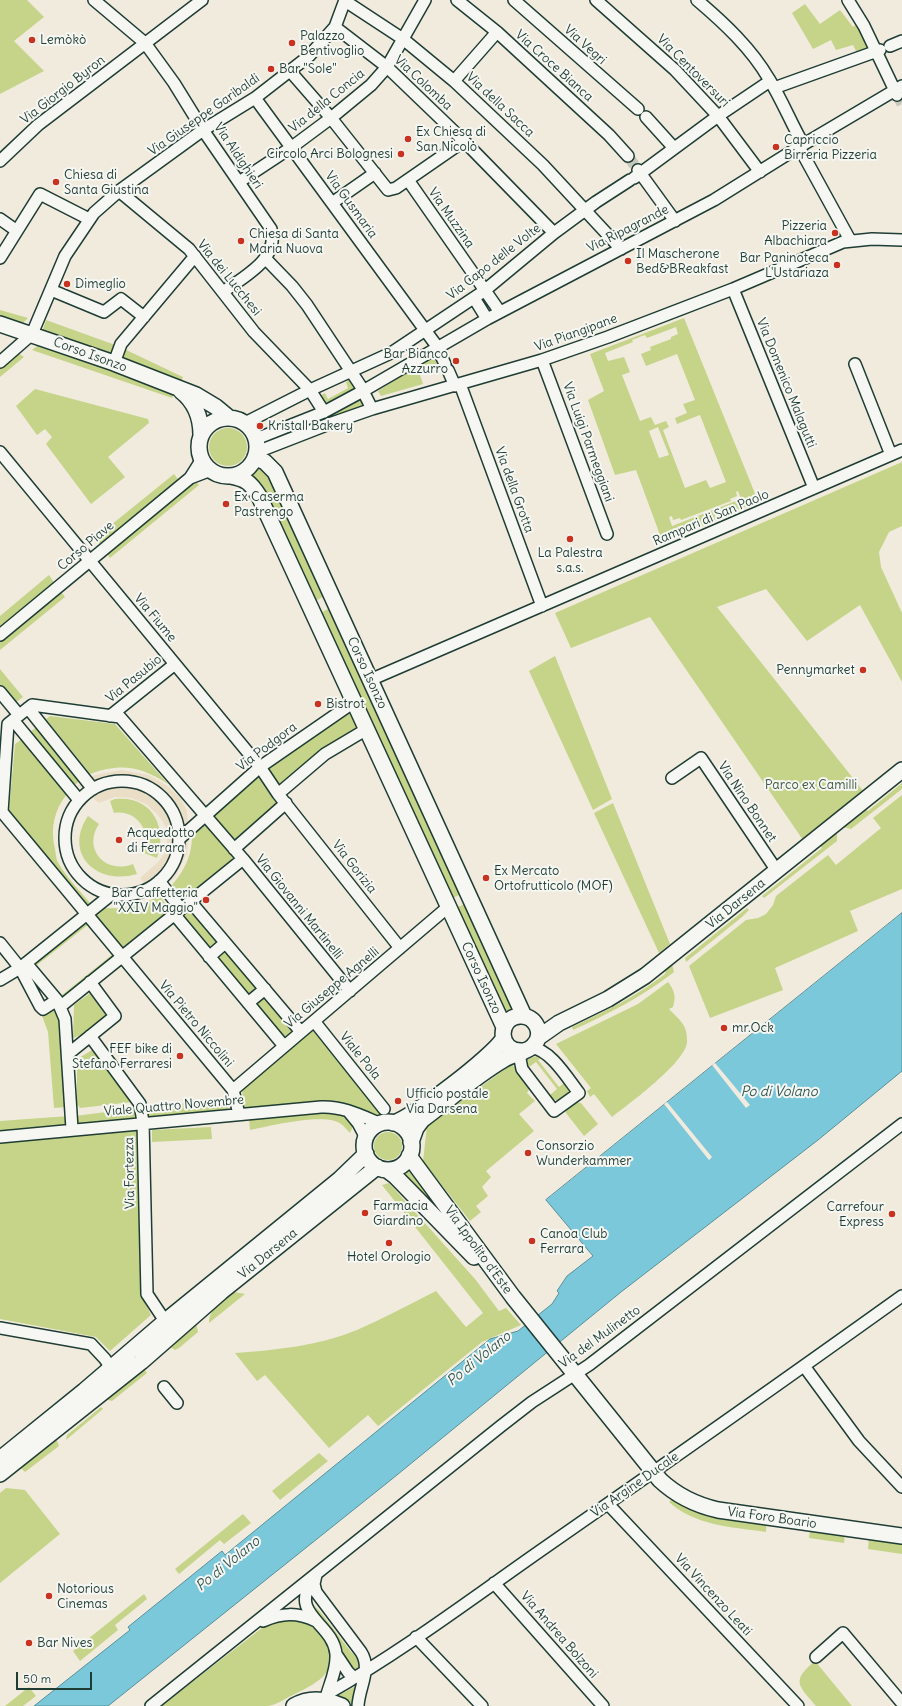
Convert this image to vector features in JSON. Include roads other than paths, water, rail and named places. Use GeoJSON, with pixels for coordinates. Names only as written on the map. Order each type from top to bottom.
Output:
{"type":"FeatureCollection","features":[{"type":"Feature","properties":{"kind":"street","name":"Via Aldighieri"},"geometry":{"type":"LineString","coordinates":[[94,0],[145,44],[174,84],[203,130],[271,229],[272,241],[265,258],[256,268],[223,292]]}},
{"type":"Feature","properties":{"kind":"street","name":"Via Giorgio Byron"},"geometry":{"type":"LineString","coordinates":[[0,161],[38,125],[202,0]]}},
{"type":"Feature","properties":{"kind":"street","name":"Via della Sacca"},"geometry":{"type":"LineString","coordinates":[[345,0],[403,39],[454,81],[520,143],[585,209],[621,249]]}},
{"type":"Feature","properties":{"kind":"street","name":"Via Giuseppe Garibaldi"},"geometry":{"type":"LineString","coordinates":[[32,334],[65,256],[89,219],[101,206],[203,130],[255,98],[308,56],[335,27],[345,0]]}},
{"type":"Feature","properties":{"kind":"street","name":"Via della Concia"},"geometry":{"type":"LineString","coordinates":[[239,182],[292,147],[331,118],[371,85],[386,67],[425,0]]}},
{"type":"Feature","properties":{"kind":"street","name":"Via Croce Bianca"},"geometry":{"type":"LineString","coordinates":[[457,0],[497,32],[609,135],[628,156]]}},
{"type":"Feature","properties":{"kind":"street","name":"Via Vegri"},"geometry":{"type":"LineString","coordinates":[[514,0],[642,113],[674,148]]}},
{"type":"Feature","properties":{"kind":"street","name":"Via Centoversuri"},"geometry":{"type":"LineString","coordinates":[[596,0],[675,70],[718,116],[760,172]]}},
{"type":"Feature","properties":{"kind":"street"},"geometry":{"type":"LineString","coordinates":[[697,0],[731,30],[757,62],[772,85],[850,240]]}},
{"type":"Feature","properties":{"kind":"street"},"geometry":{"type":"LineString","coordinates":[[848,0],[878,50],[898,90]]}},
{"type":"Feature","properties":{"kind":"street","name":"Via Colomba"},"geometry":{"type":"LineString","coordinates":[[335,27],[386,67],[464,141],[554,233]]}},
{"type":"Feature","properties":{"kind":"street"},"geometry":{"type":"LineString","coordinates":[[454,81],[497,32]]}},
{"type":"Feature","properties":{"kind":"street"},"geometry":{"type":"LineString","coordinates":[[890,46],[902,41]]}},
{"type":"Feature","properties":{"kind":"street","name":"Via Capo delle Volte"},"geometry":{"type":"LineString","coordinates":[[245,423],[310,390],[391,353],[484,291],[585,209],[636,175],[718,116],[772,85],[878,50]]}},
{"type":"Feature","properties":{"kind":"street"},"geometry":{"type":"LineString","coordinates":[[290,71],[331,118],[386,188],[390,191],[464,141]]}},
{"type":"Feature","properties":{"kind":"street","name":"Via Ripagrande"},"geometry":{"type":"LineString","coordinates":[[324,412],[362,388],[500,312],[714,200],[801,145],[898,90]]}},
{"type":"Feature","properties":{"kind":"street","name":"Via Gusmaria"},"geometry":{"type":"LineString","coordinates":[[255,98],[425,330],[437,347],[446,367]]}},
{"type":"Feature","properties":{"kind":"street"},"geometry":{"type":"LineString","coordinates":[[332,203],[375,173]]}},
{"type":"Feature","properties":{"kind":"street"},"geometry":{"type":"LineString","coordinates":[[636,175],[675,221]]}},
{"type":"Feature","properties":{"kind":"street","name":"Via Muzzina"},"geometry":{"type":"LineString","coordinates":[[408,180],[500,312]]}},
{"type":"Feature","properties":{"kind":"street","name":"Via dei Lucchesi"},"geometry":{"type":"LineString","coordinates":[[120,192],[181,242],[195,256],[254,332],[310,390],[324,412]]}},
{"type":"Feature","properties":{"kind":"street"},"geometry":{"type":"LineString","coordinates":[[0,258],[40,194],[89,219]]}},
{"type":"Feature","properties":{"kind":"street"},"geometry":{"type":"LineString","coordinates":[[0,219],[17,230]]}},
{"type":"Feature","properties":{"kind":"street","name":"Via Piangipane"},"geometry":{"type":"LineString","coordinates":[[256,449],[372,409],[542,360],[733,289],[834,245],[850,240],[872,239],[902,241]]}},
{"type":"Feature","properties":{"kind":"street"},"geometry":{"type":"LineString","coordinates":[[114,363],[121,344],[195,256]]}},
{"type":"Feature","properties":{"kind":"street"},"geometry":{"type":"LineString","coordinates":[[265,258],[292,286],[307,305],[362,388],[372,409]]}},
{"type":"Feature","properties":{"kind":"street","name":"Via Domenico Malagutti"},"geometry":{"type":"LineString","coordinates":[[733,289],[814,488]]}},
{"type":"Feature","properties":{"kind":"street"},"geometry":{"type":"LineString","coordinates":[[51,290],[104,312],[121,299],[144,317]]}},
{"type":"Feature","properties":{"kind":"street"},"geometry":{"type":"LineString","coordinates":[[474,298],[488,319]]}},
{"type":"Feature","properties":{"kind":"street","name":"Corso Isonzo"},"geometry":{"type":"LineString","coordinates":[[0,324],[114,363],[179,389],[216,406],[228,417]]}},
{"type":"Feature","properties":{"kind":"street"},"geometry":{"type":"LineString","coordinates":[[0,362],[32,334]]}},
{"type":"Feature","properties":{"kind":"street","name":"Via Luigi Parmeggiani"},"geometry":{"type":"LineString","coordinates":[[542,360],[607,534]]}},
{"type":"Feature","properties":{"kind":"street"},"geometry":{"type":"LineString","coordinates":[[855,364],[891,455]]}},
{"type":"Feature","properties":{"kind":"street","name":"Via della Grotta"},"geometry":{"type":"LineString","coordinates":[[446,367],[458,385],[542,606]]}},
{"type":"Feature","properties":{"kind":"street","name":"Corso Isonzo"},"geometry":{"type":"LineString","coordinates":[[179,389],[186,395],[197,412],[201,435]]}},
{"type":"Feature","properties":{"kind":"street"},"geometry":{"type":"LineString","coordinates":[[256,449],[252,430],[238,419],[228,417],[213,422],[207,427],[201,435],[199,443],[206,465],[220,475],[236,475],[246,470],[256,449],[324,412]]}},
{"type":"Feature","properties":{"kind":"street","name":"Corso Isonzo"},"geometry":{"type":"LineString","coordinates":[[256,449],[265,462],[275,472],[470,898],[529,1018]]}},
{"type":"Feature","properties":{"kind":"street","name":"Rampari di San Paolo"},"geometry":{"type":"LineString","coordinates":[[372,682],[533,614],[542,606],[902,450]]}},
{"type":"Feature","properties":{"kind":"street","name":"Via Fiume"},"geometry":{"type":"LineString","coordinates":[[0,452],[260,767],[278,794],[286,803]]}},
{"type":"Feature","properties":{"kind":"street","name":"Corso Piave"},"geometry":{"type":"LineString","coordinates":[[0,635],[206,465]]}},
{"type":"Feature","properties":{"kind":"street","name":"Corso Isonzo"},"geometry":{"type":"LineString","coordinates":[[230,476],[241,478],[252,484],[259,496],[312,611],[352,704],[367,729],[504,1033]]}},
{"type":"Feature","properties":{"kind":"street"},"geometry":{"type":"LineString","coordinates":[[312,611],[333,601]]}},
{"type":"Feature","properties":{"kind":"street","name":"Via Pasubio"},"geometry":{"type":"LineString","coordinates":[[110,716],[175,664]]}},
{"type":"Feature","properties":{"kind":"street"},"geometry":{"type":"LineString","coordinates":[[0,692],[16,717],[79,800]]}},
{"type":"Feature","properties":{"kind":"street","name":"Via Podgora"},"geometry":{"type":"LineString","coordinates":[[179,839],[260,767],[352,704]]}},
{"type":"Feature","properties":{"kind":"street","name":"Via Giovanni Martinelli"},"geometry":{"type":"LineString","coordinates":[[28,708],[32,705],[120,717],[234,849],[350,991]]}},
{"type":"Feature","properties":{"kind":"street"},"geometry":{"type":"LineString","coordinates":[[16,717],[28,708],[93,789]]}},
{"type":"Feature","properties":{"kind":"street","name":"Via Pietro Niccolini"},"geometry":{"type":"LineString","coordinates":[[16,717],[8,724],[1,801],[2,812],[86,915],[233,1090],[239,1114]]}},
{"type":"Feature","properties":{"kind":"street"},"geometry":{"type":"LineString","coordinates":[[278,794],[325,754],[367,729]]}},
{"type":"Feature","properties":{"kind":"street","name":"Via Nino Bonnet"},"geometry":{"type":"LineString","coordinates":[[672,778],[701,758],[777,871]]}},
{"type":"Feature","properties":{"kind":"street","name":"Via Darsena"},"geometry":{"type":"LineString","coordinates":[[0,1474],[162,1344],[221,1292],[382,1169],[399,1167],[410,1149],[416,1128],[422,1120],[503,1060],[531,1045],[559,1023],[608,999],[634,984],[659,966],[902,770]]}},
{"type":"Feature","properties":{"kind":"street"},"geometry":{"type":"LineString","coordinates":[[125,781],[140,783],[153,790],[163,798],[172,810],[178,826],[179,839],[175,859],[159,881],[150,888],[123,895],[112,894],[95,888],[85,881],[73,867],[65,844],[66,826],[70,814],[79,800],[93,789],[110,782],[125,781]]}},
{"type":"Feature","properties":{"kind":"street"},"geometry":{"type":"LineString","coordinates":[[234,849],[286,803]]}},
{"type":"Feature","properties":{"kind":"street","name":"Via Gorizia"},"geometry":{"type":"LineString","coordinates":[[286,803],[400,948]]}},
{"type":"Feature","properties":{"kind":"street"},"geometry":{"type":"LineString","coordinates":[[23,965],[41,1008],[46,1008],[59,1003],[90,982],[242,860]]}},
{"type":"Feature","properties":{"kind":"street"},"geometry":{"type":"LineString","coordinates":[[159,881],[209,957],[284,1046]]}},
{"type":"Feature","properties":{"kind":"street"},"geometry":{"type":"LineString","coordinates":[[0,980],[23,965],[112,894]]}},
{"type":"Feature","properties":{"kind":"street"},"geometry":{"type":"LineString","coordinates":[[448,907],[470,898]]}},
{"type":"Feature","properties":{"kind":"street"},"geometry":{"type":"LineString","coordinates":[[190,901],[301,1032]]}},
{"type":"Feature","properties":{"kind":"street","name":"Via Giuseppe Agnelli"},"geometry":{"type":"LineString","coordinates":[[233,1090],[448,907]]}},
{"type":"Feature","properties":{"kind":"street"},"geometry":{"type":"LineString","coordinates":[[0,943],[59,1003],[66,1027],[72,1129]]}},
{"type":"Feature","properties":{"kind":"street"},"geometry":{"type":"LineString","coordinates":[[209,957],[225,943]]}},
{"type":"Feature","properties":{"kind":"street"},"geometry":{"type":"LineString","coordinates":[[68,1054],[115,1016],[90,982]]}},
{"type":"Feature","properties":{"kind":"street"},"geometry":{"type":"LineString","coordinates":[[248,1003],[265,989]]}},
{"type":"Feature","properties":{"kind":"street"},"geometry":{"type":"LineString","coordinates":[[382,1169],[370,1162],[366,1154],[364,1147],[370,1130],[386,1119],[410,1116],[477,1065],[495,1049],[504,1033],[506,1023],[514,1017],[559,1023]]}},
{"type":"Feature","properties":{"kind":"street"},"geometry":{"type":"LineString","coordinates":[[504,1033],[511,1049],[517,1051],[531,1045],[539,1048],[547,1054],[579,1093],[554,1111],[522,1069],[520,1059],[531,1045],[538,1030],[529,1018]]}},
{"type":"Feature","properties":{"kind":"street","name":"Viale Pola"},"geometry":{"type":"LineString","coordinates":[[314,1021],[386,1119]]}},
{"type":"Feature","properties":{"kind":"street","name":"Via Fortezza"},"geometry":{"type":"LineString","coordinates":[[90,1036],[140,1104],[143,1122],[147,1294],[165,1322]]}},
{"type":"Feature","properties":{"kind":"street","name":"Viale Quattro Novembre"},"geometry":{"type":"LineString","coordinates":[[0,1136],[143,1122],[326,1107],[338,1108],[364,1116],[386,1119]]}},
{"type":"Feature","properties":{"kind":"street"},"geometry":{"type":"LineString","coordinates":[[349,1112],[358,1123],[366,1138]]}},
{"type":"Feature","properties":{"kind":"street"},"geometry":{"type":"LineString","coordinates":[[386,1119],[400,1126],[406,1131],[410,1149]]}},
{"type":"Feature","properties":{"kind":"street","name":"Via del Mulinetto"},"geometry":{"type":"LineString","coordinates":[[151,1706],[501,1426],[532,1402],[575,1374],[902,1124]]}},
{"type":"Feature","properties":{"kind":"street","name":"Via Ippolito d'Este"},"geometry":{"type":"LineString","coordinates":[[410,1149],[513,1297]]}},
{"type":"Feature","properties":{"kind":"street","name":"Via Darsena"},"geometry":{"type":"LineString","coordinates":[[0,1459],[340,1179],[366,1154]]}},
{"type":"Feature","properties":{"kind":"street","name":"Via Ippolito d'Este"},"geometry":{"type":"LineString","coordinates":[[382,1169],[395,1176],[513,1297]]}},
{"type":"Feature","properties":{"kind":"street","name":"Via Argine Ducale"},"geometry":{"type":"LineString","coordinates":[[295,1705],[322,1697],[396,1651],[654,1472],[902,1296]]}},
{"type":"Feature","properties":{"kind":"street"},"geometry":{"type":"LineString","coordinates":[[513,1297],[654,1472]]}},
{"type":"Feature","properties":{"kind":"street"},"geometry":{"type":"LineString","coordinates":[[0,1328],[91,1344],[111,1368]]}},
{"type":"Feature","properties":{"kind":"street"},"geometry":{"type":"LineString","coordinates":[[153,1332],[162,1344]]}},
{"type":"Feature","properties":{"kind":"street"},"geometry":{"type":"LineString","coordinates":[[804,1366],[859,1441],[902,1487]]}},
{"type":"Feature","properties":{"kind":"street"},"geometry":{"type":"LineString","coordinates":[[164,1387],[177,1403]]}},
{"type":"Feature","properties":{"kind":"street","name":"Via Foro Boario"},"geometry":{"type":"LineString","coordinates":[[654,1472],[673,1492],[706,1508],[902,1532]]}},
{"type":"Feature","properties":{"kind":"street","name":"Via Vincenzo Leati"},"geometry":{"type":"LineString","coordinates":[[608,1504],[798,1706]]}},
{"type":"Feature","properties":{"kind":"street"},"geometry":{"type":"LineString","coordinates":[[316,1575],[314,1584],[316,1592],[358,1647],[366,1661],[366,1671],[360,1690],[358,1706]]}},
{"type":"Feature","properties":{"kind":"street","name":"Via del Mulinetto"},"geometry":{"type":"LineString","coordinates":[[316,1575],[308,1586],[306,1598],[308,1611],[327,1632],[332,1641],[336,1654],[354,1678]]}},
{"type":"Feature","properties":{"kind":"street","name":"Via Andrea Bolzoni"},"geometry":{"type":"LineString","coordinates":[[494,1583],[603,1706]]}},
{"type":"Feature","properties":{"kind":"street","name":"Via del Mulinetto"},"geometry":{"type":"LineString","coordinates":[[251,1627],[273,1617],[288,1614],[302,1615],[316,1621]]}},
{"type":"Feature","properties":{"kind":"street"},"geometry":{"type":"LineString","coordinates":[[816,1657],[843,1633],[902,1703]]}},
{"type":"Feature","properties":{"kind":"street"},"geometry":{"type":"LineString","coordinates":[[416,1637],[482,1706]]}},
{"type":"Feature","properties":{"kind":"street"},"geometry":{"type":"LineString","coordinates":[[358,1647],[375,1655],[396,1651]]}},
{"type":"Feature","properties":{"kind":"street"},"geometry":{"type":"LineString","coordinates":[[322,1697],[335,1666],[336,1654]]}},
{"type":"Feature","properties":{"kind":"street","name":"Via Argine Ducale"},"geometry":{"type":"LineString","coordinates":[[322,1697],[342,1706]]}},
{"type":"Feature","properties":{"kind":"water","name":"Po di Volano"},"geometry":{"type":"Polygon","coordinates":[[[902,913],[902,1071],[818,1140],[621,1292],[392,1479],[108,1706],[34,1706],[130,1630],[128,1627],[222,1551],[225,1555],[490,1339],[518,1331],[552,1304],[559,1293],[557,1291],[567,1276],[593,1256],[546,1200],[902,913]]]}},
{"type":"Feature","properties":{"kind":"tunnel"},"geometry":{"type":"LineString","coordinates":[[898,96],[902,104]]}},
{"type":"Feature","properties":{"kind":"tunnel"},"geometry":{"type":"LineString","coordinates":[[628,156],[638,170]]}},
{"type":"Feature","properties":{"kind":"place","name":"Lemòkò"},"geometry":{"type":"Point","coordinates":[32,40]}},
{"type":"Feature","properties":{"kind":"place","name":"Palazzo Bentivoglio"},"geometry":{"type":"Point","coordinates":[292,43]}},
{"type":"Feature","properties":{"kind":"place","name":"Bar \"Sole\""},"geometry":{"type":"Point","coordinates":[271,69]}},
{"type":"Feature","properties":{"kind":"place","name":"Ex Chiesa di San Nicolò"},"geometry":{"type":"Point","coordinates":[408,139]}},
{"type":"Feature","properties":{"kind":"place","name":"Capriccio Birreria Pizzeria"},"geometry":{"type":"Point","coordinates":[776,147]}},
{"type":"Feature","properties":{"kind":"place","name":"Circolo Arci Bolognesi"},"geometry":{"type":"Point","coordinates":[401,154]}},
{"type":"Feature","properties":{"kind":"place","name":"Chiesa di Santa Giustina"},"geometry":{"type":"Point","coordinates":[56,182]}},
{"type":"Feature","properties":{"kind":"place","name":"Pizzeria Albachiara"},"geometry":{"type":"Point","coordinates":[835,233]}},
{"type":"Feature","properties":{"kind":"place","name":"Chiesa di Santa Maria Nuova"},"geometry":{"type":"Point","coordinates":[241,241]}},
{"type":"Feature","properties":{"kind":"place","name":"Il Mascherone Bed&BReakfast"},"geometry":{"type":"Point","coordinates":[628,261]}},
{"type":"Feature","properties":{"kind":"place","name":"Bar Paninoteca L'Ustariaza"},"geometry":{"type":"Point","coordinates":[837,265]}},
{"type":"Feature","properties":{"kind":"place","name":"Dimeglio"},"geometry":{"type":"Point","coordinates":[67,284]}},
{"type":"Feature","properties":{"kind":"place","name":"Bar Bianco Azzurro"},"geometry":{"type":"Point","coordinates":[456,361]}},
{"type":"Feature","properties":{"kind":"place","name":"Kristall Bakery"},"geometry":{"type":"Point","coordinates":[260,426]}},
{"type":"Feature","properties":{"kind":"place","name":"Ex Caserma Pastrengo"},"geometry":{"type":"Point","coordinates":[226,504]}},
{"type":"Feature","properties":{"kind":"place","name":"La Palestra s.a.s."},"geometry":{"type":"Point","coordinates":[570,539]}},
{"type":"Feature","properties":{"kind":"place","name":"Pennymarket"},"geometry":{"type":"Point","coordinates":[863,670]}},
{"type":"Feature","properties":{"kind":"place","name":"Bistrot"},"geometry":{"type":"Point","coordinates":[318,704]}},
{"type":"Feature","properties":{"kind":"place","name":"Acquedotto di Ferrara"},"geometry":{"type":"Point","coordinates":[119,840]}},
{"type":"Feature","properties":{"kind":"place","name":"Ex Mercato Ortofrutticolo (MOF)"},"geometry":{"type":"Point","coordinates":[486,878]}},
{"type":"Feature","properties":{"kind":"place","name":"Bar Caffetteria \"XXIV Maggio\""},"geometry":{"type":"Point","coordinates":[206,900]}},
{"type":"Feature","properties":{"kind":"place","name":"mr.Ock"},"geometry":{"type":"Point","coordinates":[724,1028]}},
{"type":"Feature","properties":{"kind":"place","name":"FEF bike di Stefano Ferraresi"},"geometry":{"type":"Point","coordinates":[180,1056]}},
{"type":"Feature","properties":{"kind":"place","name":"Ufficio postale Via Darsena"},"geometry":{"type":"Point","coordinates":[398,1101]}},
{"type":"Feature","properties":{"kind":"place","name":"Consorzio Wunderkammer"},"geometry":{"type":"Point","coordinates":[528,1153]}},
{"type":"Feature","properties":{"kind":"place","name":"Farmacia Giardino"},"geometry":{"type":"Point","coordinates":[365,1213]}},
{"type":"Feature","properties":{"kind":"place","name":"Carrefour Express"},"geometry":{"type":"Point","coordinates":[892,1214]}},
{"type":"Feature","properties":{"kind":"place","name":"Canoa Club Ferrara"},"geometry":{"type":"Point","coordinates":[532,1241]}},
{"type":"Feature","properties":{"kind":"place","name":"Hotel Orologio"},"geometry":{"type":"Point","coordinates":[389,1243]}},
{"type":"Feature","properties":{"kind":"place","name":"Notorious Cinemas"},"geometry":{"type":"Point","coordinates":[49,1596]}},
{"type":"Feature","properties":{"kind":"place","name":"Bar Nives"},"geometry":{"type":"Point","coordinates":[29,1643]}},
{"type":"Feature","properties":{"kind":"park label","name":"Parco ex Camilli"},"geometry":{"type":"Point","coordinates":[811,785]}}]}
